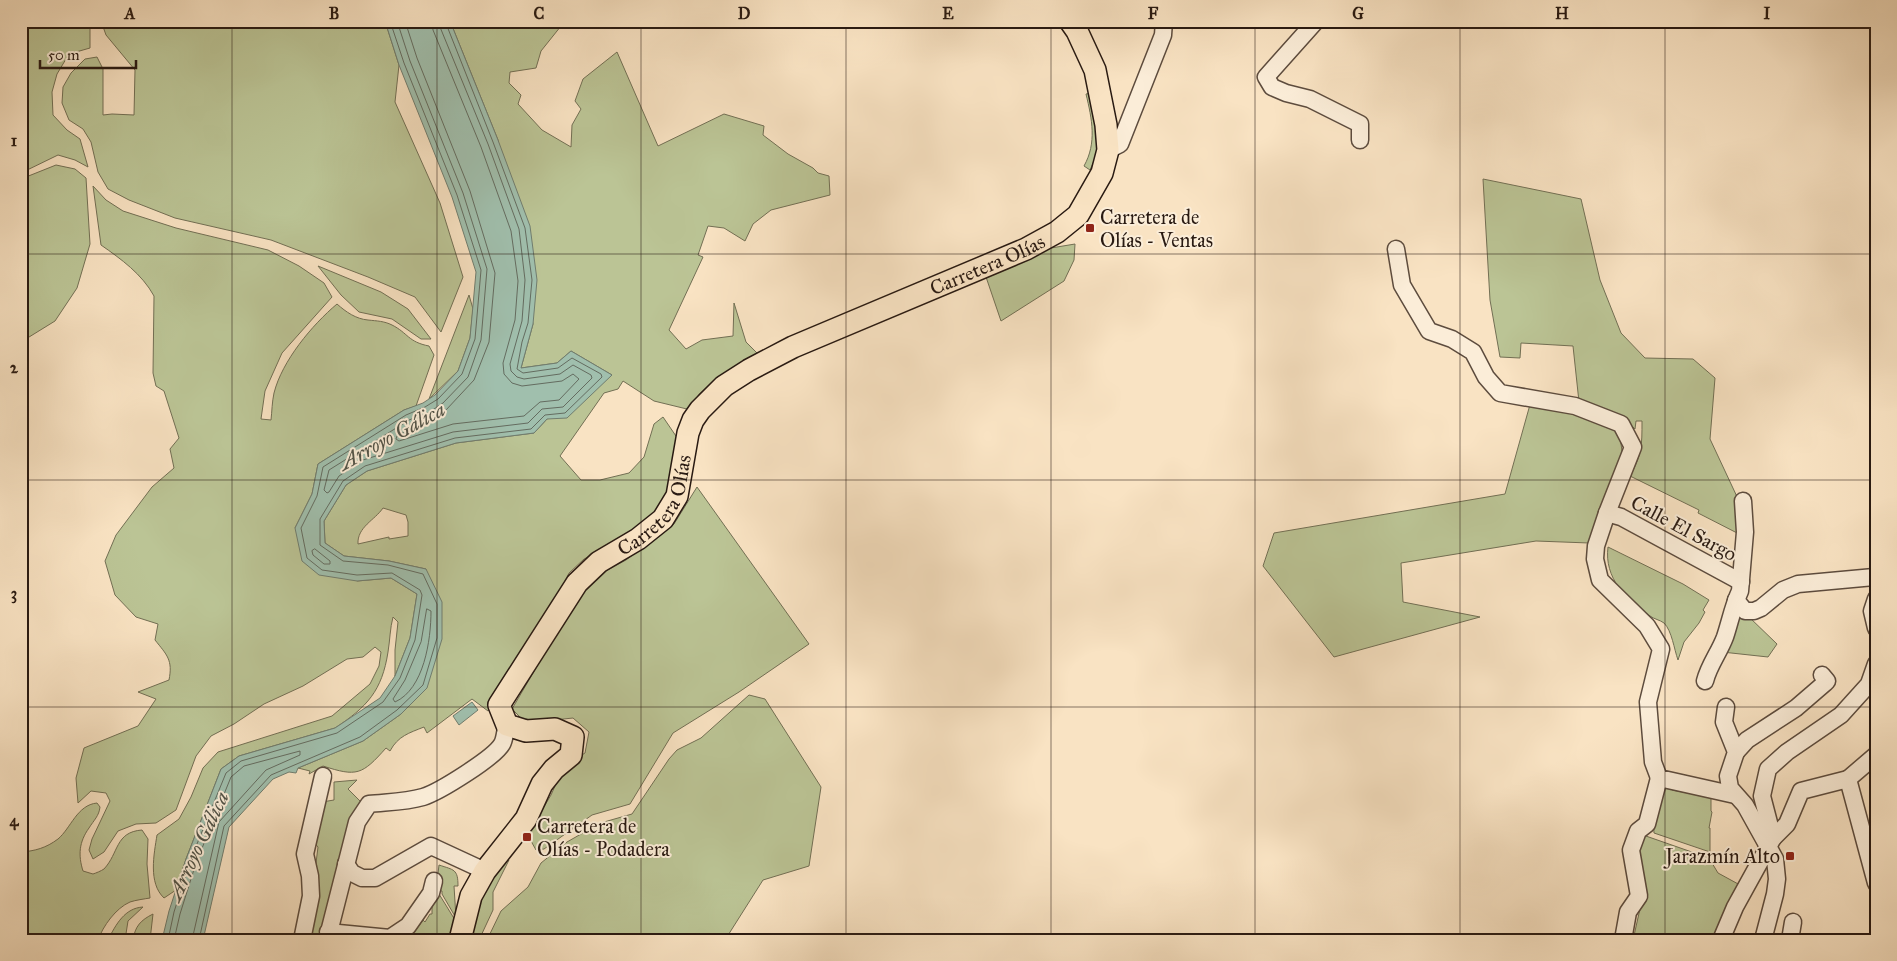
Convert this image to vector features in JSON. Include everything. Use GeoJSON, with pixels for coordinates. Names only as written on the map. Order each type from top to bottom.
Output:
{"type":"FeatureCollection","features":[{"type":"Feature","properties":{"kind":"main road"},"geometry":{"type":"LineString","coordinates":[[1070,21],[1077,31],[1095,70],[1106,125],[1108,150]]}},
{"type":"Feature","properties":{"kind":"main road","name":"Carretera Olías"},"geometry":{"type":"LineString","coordinates":[[507,725],[499,705],[577,583],[599,562],[638,539],[662,518],[677,496],[688,434],[693,420],[700,410],[724,386],[749,370],[793,347],[1026,249],[1057,232],[1078,215],[1102,173],[1108,150]]}},
{"type":"Feature","properties":{"kind":"main road"},"geometry":{"type":"LineString","coordinates":[[460,940],[471,896],[485,871],[526,819],[542,784],[554,769],[571,755],[573,737],[555,729],[526,731],[507,725]]}},
{"type":"Feature","properties":{"kind":"street"},"geometry":{"type":"LineString","coordinates":[[1108,150],[1120,144],[1163,35],[1164,21]]}},
{"type":"Feature","properties":{"kind":"street"},"geometry":{"type":"LineString","coordinates":[[1316,21],[1266,77],[1272,87],[1286,93],[1310,99],[1360,124],[1360,140]]}},
{"type":"Feature","properties":{"kind":"street"},"geometry":{"type":"LineString","coordinates":[[1396,249],[1402,285],[1429,331],[1452,339],[1473,352],[1486,377],[1500,393],[1575,406],[1621,424],[1633,447],[1607,513],[1596,546],[1595,559],[1600,580],[1647,626],[1661,649],[1648,702],[1653,762],[1659,778],[1647,824],[1638,831],[1631,850],[1639,896],[1628,912],[1623,940]]}},
{"type":"Feature","properties":{"kind":"street"},"geometry":{"type":"LineString","coordinates":[[1705,681],[1709,667],[1725,637],[1740,591],[1745,532],[1742,501]]}},
{"type":"Feature","properties":{"kind":"street","name":"Calle El Sargo"},"geometry":{"type":"LineString","coordinates":[[1607,513],[1621,517],[1741,582]]}},
{"type":"Feature","properties":{"kind":"street"},"geometry":{"type":"LineString","coordinates":[[1736,600],[1745,611],[1754,610],[1761,608],[1783,590],[1798,584],[1874,577],[1876,580]]}},
{"type":"Feature","properties":{"kind":"street"},"geometry":{"type":"LineString","coordinates":[[1876,600],[1872,611],[1876,628]]}},
{"type":"Feature","properties":{"kind":"street"},"geometry":{"type":"LineString","coordinates":[[1763,940],[1777,879],[1775,859],[1762,796],[1768,769],[1787,752],[1841,715],[1869,684],[1876,664]]}},
{"type":"Feature","properties":{"kind":"street"},"geometry":{"type":"LineString","coordinates":[[1770,842],[1745,805],[1730,788],[1728,776],[1736,752],[1747,740],[1796,708],[1825,683],[1827,681],[1822,675]]}},
{"type":"Feature","properties":{"kind":"street"},"geometry":{"type":"LineString","coordinates":[[1726,707],[1724,722],[1736,752]]}},
{"type":"Feature","properties":{"kind":"street"},"geometry":{"type":"LineString","coordinates":[[434,881],[432,893],[408,926],[390,938],[328,936],[357,822],[370,804],[426,796],[458,778],[492,755],[502,743],[507,725]]}},
{"type":"Feature","properties":{"kind":"street"},"geometry":{"type":"LineString","coordinates":[[1721,940],[1735,907],[1770,842],[1787,824],[1801,792],[1848,779],[1876,755]]}},
{"type":"Feature","properties":{"kind":"street"},"geometry":{"type":"LineString","coordinates":[[302,940],[311,896],[310,876],[305,854],[323,776]]}},
{"type":"Feature","properties":{"kind":"street"},"geometry":{"type":"LineString","coordinates":[[1659,778],[1735,795]]}},
{"type":"Feature","properties":{"kind":"street"},"geometry":{"type":"LineString","coordinates":[[1848,779],[1876,883]]}},
{"type":"Feature","properties":{"kind":"street"},"geometry":{"type":"LineString","coordinates":[[346,864],[352,873],[362,878],[375,878],[431,846],[485,871]]}},
{"type":"Feature","properties":{"kind":"street"},"geometry":{"type":"LineString","coordinates":[[1790,940],[1793,922]]}},
{"type":"Feature","properties":{"kind":"shaded area"},"geometry":{"type":"Polygon","coordinates":[[[21,21],[90,21],[90,48],[69,54],[57,74],[52,92],[53,115],[67,130],[80,139],[88,167],[75,160],[58,155],[21,173],[21,21]]]}},
{"type":"Feature","properties":{"kind":"shaded area"},"geometry":{"type":"Polygon","coordinates":[[[101,21],[385,21],[399,65],[395,102],[440,203],[463,277],[441,332],[415,297],[271,240],[175,218],[129,200],[108,189],[98,172],[91,142],[83,129],[69,120],[62,103],[63,87],[71,73],[85,59],[97,57],[103,69],[103,115],[134,115],[135,70],[106,35],[101,21]]]}},
{"type":"Feature","properties":{"kind":"shaded area"},"geometry":{"type":"Polygon","coordinates":[[[450,21],[565,21],[541,51],[536,68],[510,72],[509,83],[521,95],[518,104],[542,130],[571,147],[572,125],[581,109],[575,101],[583,79],[617,52],[658,146],[724,114],[764,126],[763,135],[818,173],[829,176],[830,195],[771,210],[753,224],[745,241],[724,228],[708,226],[698,255],[703,257],[669,330],[686,349],[702,340],[733,336],[734,303],[746,342],[759,355],[714,380],[699,394],[691,410],[654,401],[623,381],[618,389],[604,393],[560,456],[581,480],[600,480],[629,473],[644,457],[654,424],[663,417],[678,439],[668,497],[651,520],[622,540],[584,559],[569,573],[548,616],[488,711],[472,699],[427,733],[424,727],[404,736],[390,751],[386,748],[371,764],[358,771],[344,772],[323,766],[309,774],[310,771],[298,768],[363,741],[401,714],[426,569],[389,561],[344,556],[325,543],[324,521],[346,485],[367,471],[456,443],[534,433],[547,419],[612,375],[571,351],[557,363],[521,368],[533,324],[498,140],[450,21]],[[383,508],[363,528],[358,538],[358,544],[389,537],[389,539],[408,536],[406,515],[383,508]]]}},
{"type":"Feature","properties":{"kind":"shaded area"},"geometry":{"type":"Polygon","coordinates":[[[1092,93],[1100,147],[1090,170],[1084,166],[1091,149],[1092,140],[1090,113],[1086,94],[1092,93]]]}},
{"type":"Feature","properties":{"kind":"shaded area"},"geometry":{"type":"Polygon","coordinates":[[[56,165],[75,169],[86,178],[90,244],[77,288],[55,321],[21,342],[21,179],[56,165]]]}},
{"type":"Feature","properties":{"kind":"shaded area"},"geometry":{"type":"Polygon","coordinates":[[[1483,179],[1581,199],[1600,280],[1621,333],[1645,358],[1693,359],[1715,378],[1710,439],[1739,501],[1741,535],[1698,513],[1699,510],[1630,476],[1637,462],[1640,450],[1642,421],[1636,421],[1635,429],[1622,417],[1579,402],[1573,346],[1521,343],[1520,358],[1500,357],[1490,300],[1483,179]]]}},
{"type":"Feature","properties":{"kind":"shaded area"},"geometry":{"type":"Polygon","coordinates":[[[93,186],[106,200],[123,211],[176,228],[268,250],[299,266],[324,283],[332,297],[282,353],[265,391],[261,419],[271,420],[274,393],[291,356],[308,333],[337,304],[355,317],[392,325],[412,340],[429,346],[434,355],[416,406],[404,410],[318,464],[312,494],[295,528],[357,581],[391,578],[417,594],[410,638],[395,676],[398,622],[393,617],[382,677],[371,697],[356,713],[335,728],[239,756],[221,769],[176,890],[164,898],[156,884],[153,868],[157,835],[179,819],[203,768],[218,752],[332,716],[370,684],[379,666],[381,652],[375,647],[363,657],[347,659],[303,686],[264,704],[234,724],[211,736],[196,756],[176,810],[156,823],[136,824],[118,831],[104,852],[93,859],[89,850],[92,839],[110,801],[106,793],[91,791],[78,803],[76,778],[84,748],[138,726],[156,699],[138,692],[169,680],[170,673],[168,658],[155,640],[158,624],[136,617],[115,595],[105,561],[116,535],[152,487],[174,468],[170,449],[179,438],[164,391],[156,386],[153,373],[154,296],[137,274],[101,245],[93,186]]]}},
{"type":"Feature","properties":{"kind":"shaded area"},"geometry":{"type":"Polygon","coordinates":[[[1075,244],[1074,260],[1064,281],[1001,321],[985,274],[1045,249],[1075,244]]]}},
{"type":"Feature","properties":{"kind":"shaded area"},"geometry":{"type":"Polygon","coordinates":[[[318,266],[381,292],[408,309],[431,339],[421,339],[392,319],[359,312],[341,295],[318,266]]]}},
{"type":"Feature","properties":{"kind":"shaded area"},"geometry":{"type":"Polygon","coordinates":[[[469,295],[473,309],[470,338],[458,371],[429,399],[469,295]]]}},
{"type":"Feature","properties":{"kind":"shaded area"},"geometry":{"type":"Polygon","coordinates":[[[1531,401],[1579,412],[1619,430],[1622,451],[1618,469],[1589,543],[1536,541],[1401,563],[1403,602],[1480,617],[1334,657],[1263,566],[1274,533],[1505,494],[1531,401]]]}},
{"type":"Feature","properties":{"kind":"shaded area"},"geometry":{"type":"Polygon","coordinates":[[[697,487],[809,644],[739,692],[673,733],[630,804],[592,815],[544,849],[536,850],[531,841],[530,830],[551,795],[564,766],[585,753],[589,732],[573,718],[526,723],[512,709],[568,613],[593,578],[626,560],[674,524],[697,487]]]}},
{"type":"Feature","properties":{"kind":"shaded area"},"geometry":{"type":"Polygon","coordinates":[[[1608,547],[1683,584],[1709,600],[1703,610],[1705,612],[1699,623],[1684,642],[1678,660],[1667,626],[1641,610],[1618,587],[1610,569],[1608,547]]]}},
{"type":"Feature","properties":{"kind":"shaded area"},"geometry":{"type":"Polygon","coordinates":[[[1737,614],[1748,616],[1777,644],[1768,657],[1722,652],[1737,614]]]}},
{"type":"Feature","properties":{"kind":"shaded area"},"geometry":{"type":"Polygon","coordinates":[[[749,695],[765,699],[821,787],[809,866],[763,880],[725,940],[487,940],[501,911],[528,887],[541,863],[567,842],[588,830],[604,822],[632,814],[677,750],[701,738],[749,695]]]}},
{"type":"Feature","properties":{"kind":"shaded area"},"geometry":{"type":"Polygon","coordinates":[[[357,780],[348,789],[361,802],[324,937],[307,935],[318,847],[312,840],[322,802],[334,800],[334,782],[357,780]]]}},
{"type":"Feature","properties":{"kind":"shaded area"},"geometry":{"type":"Polygon","coordinates":[[[1661,782],[1672,786],[1672,790],[1688,793],[1689,790],[1711,794],[1710,852],[1654,833],[1653,815],[1661,782]]]}},
{"type":"Feature","properties":{"kind":"shaded area"},"geometry":{"type":"Polygon","coordinates":[[[97,803],[100,807],[99,813],[81,844],[80,859],[83,871],[93,874],[104,869],[122,839],[133,832],[142,830],[148,839],[147,864],[150,898],[130,902],[120,908],[107,923],[98,940],[21,940],[21,852],[31,851],[54,842],[63,834],[79,812],[97,803]]]}},
{"type":"Feature","properties":{"kind":"shaded area"},"geometry":{"type":"Polygon","coordinates":[[[1643,835],[1709,858],[1718,873],[1740,885],[1729,902],[1713,940],[1633,940],[1642,900],[1636,845],[1643,835]]]}},
{"type":"Feature","properties":{"kind":"shaded area"},"geometry":{"type":"Polygon","coordinates":[[[505,857],[509,860],[493,892],[493,910],[479,940],[467,940],[487,879],[505,857]]]}},
{"type":"Feature","properties":{"kind":"shaded area"},"geometry":{"type":"Polygon","coordinates":[[[439,865],[452,869],[457,876],[458,886],[454,886],[456,918],[442,891],[436,890],[439,865]]]}},
{"type":"Feature","properties":{"kind":"shaded area"},"geometry":{"type":"Polygon","coordinates":[[[435,894],[439,894],[455,920],[454,940],[407,940],[423,920],[425,922],[430,914],[432,914],[435,894]]]}},
{"type":"Feature","properties":{"kind":"shaded area"},"geometry":{"type":"Polygon","coordinates":[[[143,907],[128,921],[125,940],[108,940],[126,914],[131,910],[143,907]]]}},
{"type":"Feature","properties":{"kind":"shaded area"},"geometry":{"type":"Polygon","coordinates":[[[153,914],[150,940],[133,940],[139,924],[153,914]]]}},
{"type":"Feature","properties":{"kind":"water","name":"Arroyo Gálica"},"geometry":{"type":"Polygon","coordinates":[[[385,21],[450,21],[498,140],[530,226],[537,280],[533,324],[521,368],[557,363],[571,351],[612,375],[567,418],[547,419],[534,433],[456,443],[367,471],[346,485],[324,521],[325,543],[344,556],[389,561],[426,569],[442,602],[442,639],[427,688],[401,714],[363,741],[298,768],[296,773],[289,772],[273,779],[229,827],[203,940],[162,940],[169,911],[186,859],[221,769],[239,756],[335,728],[380,698],[395,676],[410,638],[417,594],[391,578],[357,581],[319,575],[302,561],[295,528],[312,494],[318,464],[404,410],[423,403],[435,395],[458,371],[470,338],[476,272],[452,197],[399,65],[385,21]]]}},
{"type":"Feature","properties":{"kind":"water"},"geometry":{"type":"Polygon","coordinates":[[[472,702],[478,710],[459,725],[453,716],[472,702]]]}},
{"type":"Feature","properties":{"kind":"place","name":"Carretera de Olías - Ventas"},"geometry":{"type":"Point","coordinates":[1090,228]}},
{"type":"Feature","properties":{"kind":"place","name":"Carretera de Olías - Podadera"},"geometry":{"type":"Point","coordinates":[527,837]}},
{"type":"Feature","properties":{"kind":"place","name":"Jarazmín Alto"},"geometry":{"type":"Point","coordinates":[1790,856]}}]}
